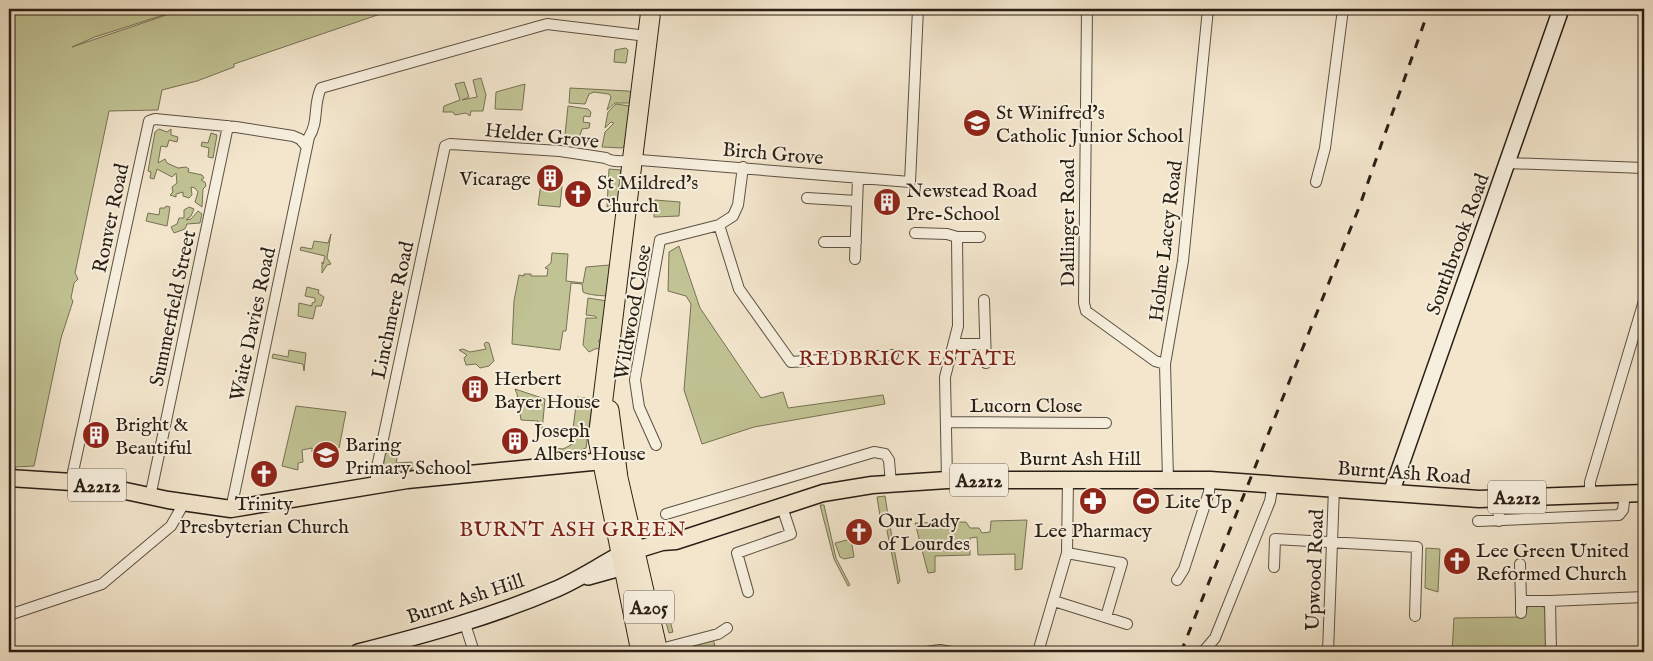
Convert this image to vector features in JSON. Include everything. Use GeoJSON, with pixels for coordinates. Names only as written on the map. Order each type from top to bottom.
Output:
{"type":"FeatureCollection","features":[{"type":"Feature","properties":{"kind":"highway","name":"A205"},"geometry":{"type":"LineString","coordinates":[[609,464],[598,439],[633,160],[636,35],[651,9]]}},
{"type":"Feature","properties":{"kind":"highway","name":"A205"},"geometry":{"type":"LineString","coordinates":[[606,386],[609,464],[652,651]]}},
{"type":"Feature","properties":{"kind":"main road","name":"A2212"},"geometry":{"type":"LineString","coordinates":[[569,462],[590,452],[598,439]]}},
{"type":"Feature","properties":{"kind":"main road","name":"A2212"},"geometry":{"type":"LineString","coordinates":[[542,467],[569,462],[609,464]]}},
{"type":"Feature","properties":{"kind":"main road","name":"A2212"},"geometry":{"type":"LineString","coordinates":[[9,478],[71,482],[184,503],[231,509],[376,484],[542,467],[609,464]]}},
{"type":"Feature","properties":{"kind":"main road","name":"Burnt Ash Hill"},"geometry":{"type":"LineString","coordinates":[[630,558],[824,492],[947,480],[1210,480]]}},
{"type":"Feature","properties":{"kind":"main road","name":"Burnt Ash Road"},"geometry":{"type":"LineString","coordinates":[[1210,480],[1479,499],[1590,493],[1644,493]]}},
{"type":"Feature","properties":{"kind":"street","name":"Birch Grove"},"geometry":{"type":"LineString","coordinates":[[633,160],[743,167],[910,182],[918,9]]}},
{"type":"Feature","properties":{"kind":"street","name":"Dallinger Road"},"geometry":{"type":"LineString","coordinates":[[1087,9],[1084,303],[1086,311],[1155,361],[1165,364]]}},
{"type":"Feature","properties":{"kind":"street","name":"Holme Lacey Road"},"geometry":{"type":"LineString","coordinates":[[1168,479],[1165,364],[1183,261],[1208,9]]}},
{"type":"Feature","properties":{"kind":"street"},"geometry":{"type":"LineString","coordinates":[[1316,182],[1325,148],[1342,9]]}},
{"type":"Feature","properties":{"kind":"street","name":"Southbrook Road"},"geometry":{"type":"LineString","coordinates":[[1391,493],[1561,9]]}},
{"type":"Feature","properties":{"kind":"street","name":"Waite Davies Road"},"geometry":{"type":"LineString","coordinates":[[231,509],[308,142],[317,113],[316,102],[321,88],[326,85],[378,73],[539,26],[555,24],[636,35]]}},
{"type":"Feature","properties":{"kind":"street","name":"Ronver Road"},"geometry":{"type":"LineString","coordinates":[[71,482],[150,120],[228,126],[295,137],[308,142]]}},
{"type":"Feature","properties":{"kind":"street","name":"Summerfield Street"},"geometry":{"type":"LineString","coordinates":[[150,497],[228,126]]}},
{"type":"Feature","properties":{"kind":"street","name":"Helder Grove"},"geometry":{"type":"LineString","coordinates":[[446,144],[560,152],[606,158],[610,161],[620,162],[625,159],[633,160]]}},
{"type":"Feature","properties":{"kind":"street","name":"Linchmere Road"},"geometry":{"type":"LineString","coordinates":[[376,484],[376,472],[399,358],[446,144]]}},
{"type":"Feature","properties":{"kind":"street"},"geometry":{"type":"LineString","coordinates":[[1506,163],[1644,168]]}},
{"type":"Feature","properties":{"kind":"street"},"geometry":{"type":"LineString","coordinates":[[743,167],[734,216],[719,225],[739,289],[791,362],[892,356]]}},
{"type":"Feature","properties":{"kind":"street"},"geometry":{"type":"LineString","coordinates":[[855,260],[858,178]]}},
{"type":"Feature","properties":{"kind":"street"},"geometry":{"type":"LineString","coordinates":[[807,198],[857,201]]}},
{"type":"Feature","properties":{"kind":"street","name":"Wildwood Close"},"geometry":{"type":"LineString","coordinates":[[656,445],[639,407],[635,380],[660,240],[719,225]]}},
{"type":"Feature","properties":{"kind":"street"},"geometry":{"type":"LineString","coordinates":[[915,233],[947,234],[957,237],[980,236]]}},
{"type":"Feature","properties":{"kind":"street"},"geometry":{"type":"LineString","coordinates":[[947,480],[945,377],[958,326],[957,237]]}},
{"type":"Feature","properties":{"kind":"street"},"geometry":{"type":"LineString","coordinates":[[824,242],[856,242]]}},
{"type":"Feature","properties":{"kind":"street"},"geometry":{"type":"LineString","coordinates":[[984,300],[986,363]]}},
{"type":"Feature","properties":{"kind":"street"},"geometry":{"type":"LineString","coordinates":[[1590,493],[1592,473],[1644,301]]}},
{"type":"Feature","properties":{"kind":"street"},"geometry":{"type":"LineString","coordinates":[[954,344],[986,344]]}},
{"type":"Feature","properties":{"kind":"street","name":"Lucorn Close"},"geometry":{"type":"LineString","coordinates":[[946,422],[1106,423]]}},
{"type":"Feature","properties":{"kind":"street"},"geometry":{"type":"LineString","coordinates":[[666,514],[874,452],[885,454],[890,460],[891,484]]}},
{"type":"Feature","properties":{"kind":"street"},"geometry":{"type":"LineString","coordinates":[[1038,652],[1067,553],[1068,479]]}},
{"type":"Feature","properties":{"kind":"street"},"geometry":{"type":"LineString","coordinates":[[1177,580],[1184,569],[1209,492],[1210,480]]}},
{"type":"Feature","properties":{"kind":"street"},"geometry":{"type":"LineString","coordinates":[[1203,652],[1215,638],[1270,501],[1273,484]]}},
{"type":"Feature","properties":{"kind":"street","name":"Upwood Road"},"geometry":{"type":"LineString","coordinates":[[1328,652],[1334,488]]}},
{"type":"Feature","properties":{"kind":"street"},"geometry":{"type":"LineString","coordinates":[[1478,521],[1619,515],[1623,510],[1625,493]]}},
{"type":"Feature","properties":{"kind":"street"},"geometry":{"type":"LineString","coordinates":[[1498,498],[1499,521]]}},
{"type":"Feature","properties":{"kind":"street"},"geometry":{"type":"LineString","coordinates":[[9,615],[102,584],[171,526],[184,503]]}},
{"type":"Feature","properties":{"kind":"street"},"geometry":{"type":"LineString","coordinates":[[748,592],[737,554],[791,534],[782,506]]}},
{"type":"Feature","properties":{"kind":"street"},"geometry":{"type":"LineString","coordinates":[[1274,567],[1275,539],[1417,547],[1414,616]]}},
{"type":"Feature","properties":{"kind":"street"},"geometry":{"type":"LineString","coordinates":[[1067,553],[1122,564],[1106,617]]}},
{"type":"Feature","properties":{"kind":"street","name":"Burnt Ash Hill"},"geometry":{"type":"LineString","coordinates":[[358,652],[465,624],[522,604],[630,558]]}},
{"type":"Feature","properties":{"kind":"street"},"geometry":{"type":"LineString","coordinates":[[1520,564],[1521,613]]}},
{"type":"Feature","properties":{"kind":"street"},"geometry":{"type":"LineString","coordinates":[[1521,601],[1644,597]]}},
{"type":"Feature","properties":{"kind":"street"},"geometry":{"type":"LineString","coordinates":[[1054,601],[1127,624]]}},
{"type":"Feature","properties":{"kind":"street"},"geometry":{"type":"LineString","coordinates":[[1550,601],[1551,652]]}},
{"type":"Feature","properties":{"kind":"street"},"geometry":{"type":"LineString","coordinates":[[465,624],[474,652]]}},
{"type":"Feature","properties":{"kind":"street"},"geometry":{"type":"LineString","coordinates":[[652,651],[718,634],[727,628]]}},
{"type":"Feature","properties":{"kind":"street"},"geometry":{"type":"LineString","coordinates":[[926,652],[940,650],[952,652]]}},
{"type":"Feature","properties":{"kind":"green space"},"geometry":{"type":"Polygon","coordinates":[[[9,9],[182,9],[95,37],[72,47],[184,9],[395,9],[234,64],[234,67],[197,81],[162,90],[158,110],[109,111],[75,273],[78,279],[74,283],[71,298],[73,301],[61,338],[34,466],[15,467],[18,473],[9,479],[9,9]]]}},
{"type":"Feature","properties":{"kind":"green space"},"geometry":{"type":"Polygon","coordinates":[[[626,48],[628,50],[626,63],[614,62],[615,50],[626,48]]]}},
{"type":"Feature","properties":{"kind":"green space"},"geometry":{"type":"Polygon","coordinates":[[[481,78],[486,95],[483,111],[471,111],[470,116],[466,113],[455,115],[453,112],[443,112],[444,106],[460,100],[455,84],[464,82],[469,97],[462,100],[477,97],[473,80],[481,78]]]}},
{"type":"Feature","properties":{"kind":"green space"},"geometry":{"type":"Polygon","coordinates":[[[525,84],[522,110],[495,109],[496,92],[525,84]]]}},
{"type":"Feature","properties":{"kind":"green space"},"geometry":{"type":"Polygon","coordinates":[[[570,88],[628,91],[631,92],[630,103],[615,103],[607,110],[611,97],[609,94],[594,92],[589,94],[585,104],[569,103],[570,88]]]}},
{"type":"Feature","properties":{"kind":"green space"},"geometry":{"type":"Polygon","coordinates":[[[616,104],[630,106],[625,145],[622,148],[602,147],[605,132],[614,123],[611,122],[605,128],[608,112],[616,104]]]}},
{"type":"Feature","properties":{"kind":"green space"},"geometry":{"type":"Polygon","coordinates":[[[568,106],[588,109],[591,112],[590,117],[584,116],[583,122],[590,123],[589,128],[582,129],[577,145],[564,144],[568,106]]]}},
{"type":"Feature","properties":{"kind":"green space"},"geometry":{"type":"Polygon","coordinates":[[[159,129],[167,132],[171,129],[171,135],[178,137],[177,142],[169,140],[167,147],[161,146],[158,163],[165,159],[167,163],[178,168],[186,167],[189,169],[188,172],[202,175],[204,178],[201,180],[205,182],[206,186],[203,189],[202,207],[195,202],[198,192],[195,188],[191,187],[192,195],[189,198],[183,196],[183,192],[176,194],[176,197],[170,195],[173,192],[172,187],[177,183],[176,173],[172,177],[157,169],[154,179],[150,178],[151,172],[148,171],[155,132],[159,129]]]}},
{"type":"Feature","properties":{"kind":"green space"},"geometry":{"type":"Polygon","coordinates":[[[211,133],[217,135],[213,158],[208,157],[209,148],[201,146],[202,142],[208,143],[211,133]]]}},
{"type":"Feature","properties":{"kind":"green space"},"geometry":{"type":"Polygon","coordinates":[[[609,169],[621,170],[620,174],[623,177],[622,185],[618,190],[621,191],[616,205],[607,207],[609,169]]]}},
{"type":"Feature","properties":{"kind":"green space"},"geometry":{"type":"Polygon","coordinates":[[[541,184],[562,186],[560,207],[538,205],[541,184]]]}},
{"type":"Feature","properties":{"kind":"green space"},"geometry":{"type":"Polygon","coordinates":[[[655,200],[680,202],[679,216],[654,217],[655,200]]]}},
{"type":"Feature","properties":{"kind":"green space"},"geometry":{"type":"Polygon","coordinates":[[[166,206],[170,207],[167,226],[146,221],[148,213],[159,215],[160,208],[165,208],[166,206]]]}},
{"type":"Feature","properties":{"kind":"green space"},"geometry":{"type":"Polygon","coordinates":[[[189,207],[194,209],[191,216],[186,220],[191,219],[198,211],[202,214],[200,223],[187,224],[185,229],[174,233],[171,227],[177,224],[179,218],[184,218],[184,210],[189,207]]]}},
{"type":"Feature","properties":{"kind":"green space"},"geometry":{"type":"Polygon","coordinates":[[[331,234],[327,258],[331,264],[327,265],[322,273],[322,262],[323,264],[325,256],[300,250],[301,247],[312,249],[314,241],[328,243],[331,234]]]}},
{"type":"Feature","properties":{"kind":"green space"},"geometry":{"type":"Polygon","coordinates":[[[679,246],[700,308],[761,398],[783,392],[788,408],[883,395],[885,404],[754,427],[702,444],[684,390],[691,304],[686,296],[668,291],[669,252],[679,246]]]}},
{"type":"Feature","properties":{"kind":"green space"},"geometry":{"type":"Polygon","coordinates":[[[552,253],[568,254],[566,281],[583,283],[586,267],[610,265],[609,296],[585,293],[583,292],[582,284],[571,283],[566,331],[563,331],[560,350],[512,344],[514,301],[519,275],[547,276],[548,269],[545,268],[551,263],[552,253]]]}},
{"type":"Feature","properties":{"kind":"green space"},"geometry":{"type":"Polygon","coordinates":[[[307,287],[319,290],[318,293],[324,297],[321,306],[316,306],[313,319],[298,316],[299,303],[312,306],[312,303],[315,302],[315,298],[305,296],[307,287]]]}},
{"type":"Feature","properties":{"kind":"green space"},"geometry":{"type":"Polygon","coordinates":[[[588,298],[607,301],[602,337],[598,341],[604,343],[603,348],[589,352],[583,345],[586,318],[597,318],[586,315],[588,298]]]}},
{"type":"Feature","properties":{"kind":"green space"},"geometry":{"type":"Polygon","coordinates":[[[486,342],[489,343],[494,361],[489,366],[480,368],[476,364],[466,365],[464,358],[467,355],[459,350],[463,349],[470,352],[486,349],[484,344],[486,342]]]}},
{"type":"Feature","properties":{"kind":"green space"},"geometry":{"type":"Polygon","coordinates":[[[289,350],[306,353],[304,371],[303,364],[272,358],[273,354],[288,357],[289,350]]]}},
{"type":"Feature","properties":{"kind":"green space"},"geometry":{"type":"Polygon","coordinates":[[[515,389],[545,399],[542,431],[539,432],[538,421],[521,420],[515,389]]]}},
{"type":"Feature","properties":{"kind":"green space"},"geometry":{"type":"Polygon","coordinates":[[[577,397],[593,399],[586,448],[554,456],[555,448],[563,449],[571,445],[577,397]]]}},
{"type":"Feature","properties":{"kind":"green space"},"geometry":{"type":"Polygon","coordinates":[[[296,406],[346,412],[339,448],[312,452],[312,448],[302,450],[303,462],[298,463],[298,470],[282,466],[296,406]]]}},
{"type":"Feature","properties":{"kind":"green space"},"geometry":{"type":"Polygon","coordinates":[[[392,450],[398,453],[396,463],[412,462],[412,470],[404,468],[401,473],[388,477],[383,468],[385,454],[392,450]]]}},
{"type":"Feature","properties":{"kind":"green space"},"geometry":{"type":"Polygon","coordinates":[[[885,496],[888,515],[880,516],[877,497],[885,496]]]}},
{"type":"Feature","properties":{"kind":"green space"},"geometry":{"type":"Polygon","coordinates":[[[820,505],[824,505],[836,558],[850,585],[848,586],[834,559],[820,505]]]}},
{"type":"Feature","properties":{"kind":"green space"},"geometry":{"type":"Polygon","coordinates":[[[1027,520],[1022,569],[1015,570],[1015,554],[978,555],[977,537],[970,538],[970,555],[935,556],[935,572],[928,573],[915,523],[966,522],[970,528],[979,528],[982,533],[990,532],[991,521],[1027,520]]]}},
{"type":"Feature","properties":{"kind":"green space"},"geometry":{"type":"Polygon","coordinates":[[[890,526],[900,581],[898,584],[887,531],[890,526]]]}},
{"type":"Feature","properties":{"kind":"green space"},"geometry":{"type":"Polygon","coordinates":[[[851,539],[854,557],[844,559],[840,557],[835,543],[851,539]]]}},
{"type":"Feature","properties":{"kind":"green space"},"geometry":{"type":"Polygon","coordinates":[[[1426,548],[1440,549],[1438,592],[1425,588],[1426,548]]]}},
{"type":"Feature","properties":{"kind":"green space"},"geometry":{"type":"Polygon","coordinates":[[[662,590],[673,632],[669,633],[658,594],[662,590]]]}},
{"type":"Feature","properties":{"kind":"green space"},"geometry":{"type":"Polygon","coordinates":[[[1542,605],[1546,610],[1546,652],[1452,652],[1454,618],[1524,617],[1528,606],[1542,605]]]}},
{"type":"Feature","properties":{"kind":"green space"},"geometry":{"type":"Polygon","coordinates":[[[713,639],[715,646],[688,652],[687,647],[713,639]]]}},
{"type":"Feature","properties":{"kind":"railway"},"geometry":{"type":"LineString","coordinates":[[1181,652],[1360,205],[1429,9]]}},
{"type":"Feature","properties":{"kind":"place","name":"St Winifred's Catholic Junior School"},"geometry":{"type":"Point","coordinates":[977,123]}},
{"type":"Feature","properties":{"kind":"place","name":"Vicarage"},"geometry":{"type":"Point","coordinates":[550,178]}},
{"type":"Feature","properties":{"kind":"place","name":"St Mildred's Church"},"geometry":{"type":"Point","coordinates":[578,194]}},
{"type":"Feature","properties":{"kind":"place","name":"Newstead Road Pre-School"},"geometry":{"type":"Point","coordinates":[887,202]}},
{"type":"Feature","properties":{"kind":"place","name":"Herbert Bayer House"},"geometry":{"type":"Point","coordinates":[475,389]}},
{"type":"Feature","properties":{"kind":"place","name":"Bright & Beautiful"},"geometry":{"type":"Point","coordinates":[96,435]}},
{"type":"Feature","properties":{"kind":"place","name":"Joseph Albers House"},"geometry":{"type":"Point","coordinates":[515,441]}},
{"type":"Feature","properties":{"kind":"place","name":"Baring Primary School"},"geometry":{"type":"Point","coordinates":[326,455]}},
{"type":"Feature","properties":{"kind":"place","name":"Trinity Presbyterian Church"},"geometry":{"type":"Point","coordinates":[264,474]}},
{"type":"Feature","properties":{"kind":"place","name":"Lee Pharmacy"},"geometry":{"type":"Point","coordinates":[1093,501]}},
{"type":"Feature","properties":{"kind":"place","name":"Lite Up"},"geometry":{"type":"Point","coordinates":[1146,501]}},
{"type":"Feature","properties":{"kind":"place","name":"Our Lady of Lourdes"},"geometry":{"type":"Point","coordinates":[859,532]}},
{"type":"Feature","properties":{"kind":"place","name":"Lee Green United Reformed Church"},"geometry":{"type":"Point","coordinates":[1457,561]}},
{"type":"Feature","properties":{"kind":"district","name":"REDBRICK ESTATE"},"geometry":{"type":"Point","coordinates":[908,358]}},
{"type":"Feature","properties":{"kind":"district","name":"BURNT ASH GREEN"},"geometry":{"type":"Point","coordinates":[573,529]}}]}
